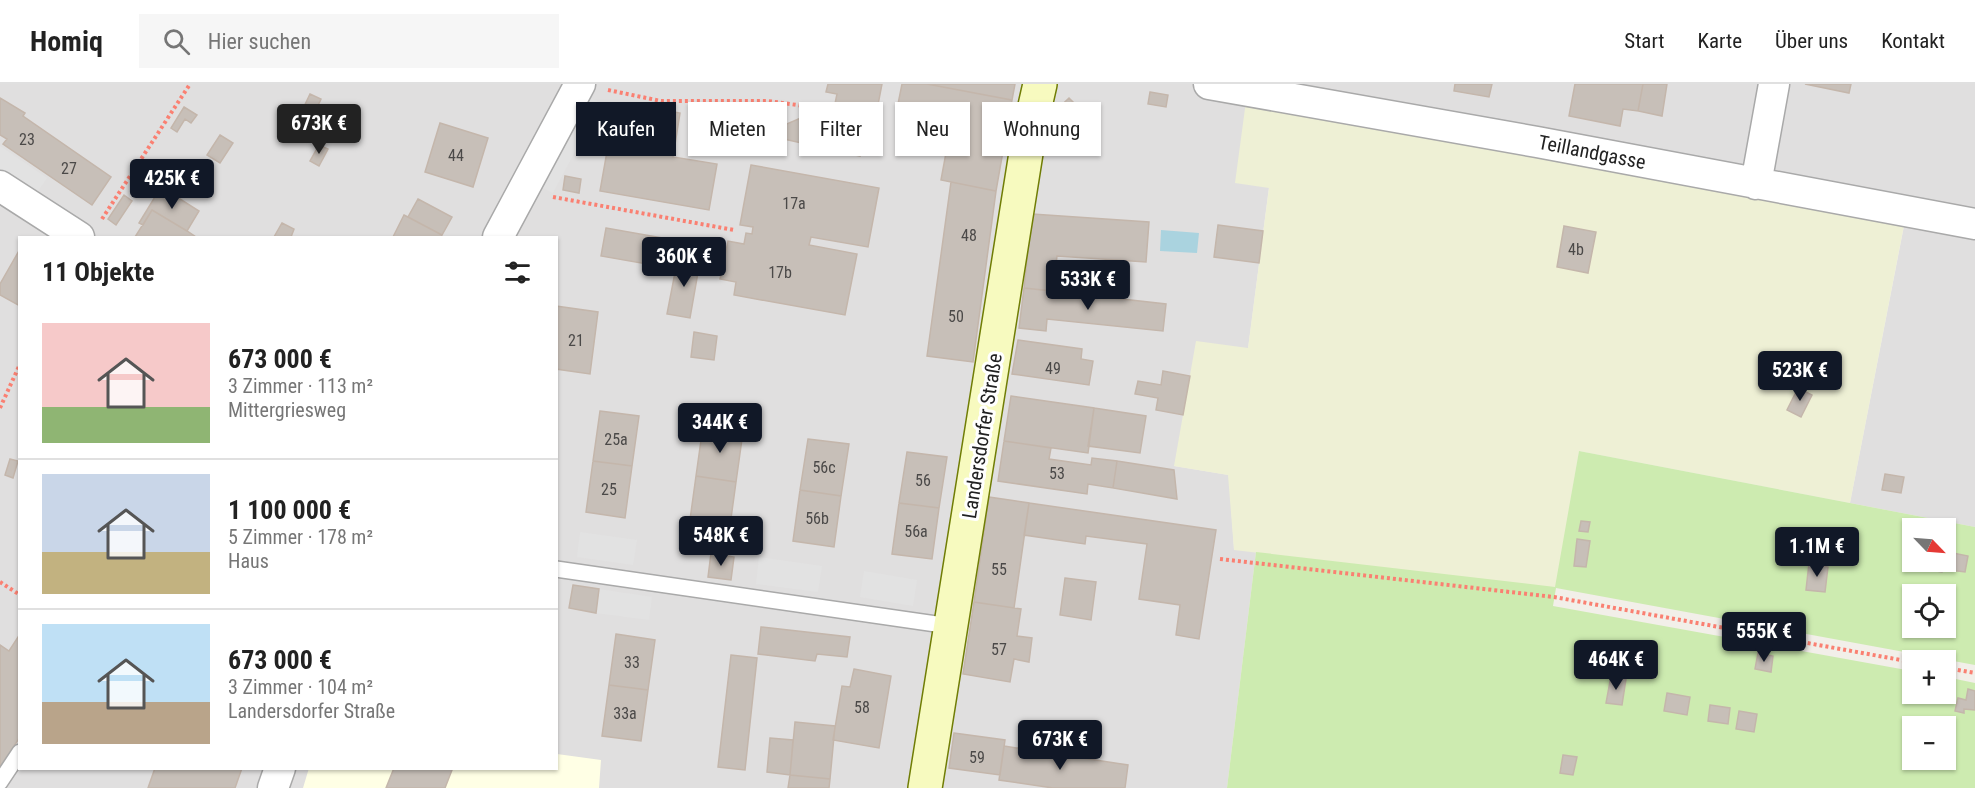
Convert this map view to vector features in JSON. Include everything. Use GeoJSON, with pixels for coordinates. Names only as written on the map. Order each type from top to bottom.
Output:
{"type":"FeatureCollection","features":[{"type":"Feature","properties":{"kind":"main road","name":"Landersdorfer Straße"},"geometry":{"type":"LineString","coordinates":[[925,788],[1030,128],[1040,84]]}},
{"type":"Feature","properties":{"kind":"street","name":"Teillandgasse"},"geometry":{"type":"LineString","coordinates":[[1209,84],[1537,142],[1975,224]]}},
{"type":"Feature","properties":{"kind":"street"},"geometry":{"type":"LineString","coordinates":[[1756,184],[1774,84]]}},
{"type":"Feature","properties":{"kind":"street"},"geometry":{"type":"LineString","coordinates":[[499,236],[523,191],[590,86]]}},
{"type":"Feature","properties":{"kind":"street"},"geometry":{"type":"LineString","coordinates":[[0,186],[90,228]]}},
{"type":"Feature","properties":{"kind":"street"},"geometry":{"type":"LineString","coordinates":[[273,788],[279,770]]}},
{"type":"Feature","properties":{"kind":"lane"},"geometry":{"type":"LineString","coordinates":[[558,569],[951,626]]}},
{"type":"Feature","properties":{"kind":"lane"},"geometry":{"type":"LineString","coordinates":[[0,782],[18,755]]}},
{"type":"Feature","properties":{"kind":"path"},"geometry":{"type":"LineString","coordinates":[[90,228],[190,84]]}},
{"type":"Feature","properties":{"kind":"path"},"geometry":{"type":"LineString","coordinates":[[590,86],[661,101],[768,101],[799,105]]}},
{"type":"Feature","properties":{"kind":"path"},"geometry":{"type":"LineString","coordinates":[[523,191],[734,230]]}},
{"type":"Feature","properties":{"kind":"path"},"geometry":{"type":"LineString","coordinates":[[0,408],[18,368]]}},
{"type":"Feature","properties":{"kind":"path"},"geometry":{"type":"LineString","coordinates":[[1220,559],[1554,597],[1902,660]]}},
{"type":"Feature","properties":{"kind":"path"},"geometry":{"type":"LineString","coordinates":[[0,582],[18,594]]}},
{"type":"Feature","properties":{"kind":"path"},"geometry":{"type":"LineString","coordinates":[[1956,670],[1975,674]]}},
{"type":"Feature","properties":{"kind":"shaded area"},"geometry":{"type":"Polygon","coordinates":[[[0,84],[1975,84],[1975,527],[1956,523],[1956,518],[1928,518],[1850,503],[1904,226],[1269,187],[1248,349],[1174,466],[1229,475],[1234,549],[1256,552],[1227,788],[0,788],[0,84]]]}},
{"type":"Feature","properties":{"kind":"shaded area"},"geometry":{"type":"Polygon","coordinates":[[[589,97],[599,102],[586,102],[589,97]]]}},
{"type":"Feature","properties":{"kind":"shaded area"},"geometry":{"type":"Polygon","coordinates":[[[1246,101],[1904,225],[1850,503],[1579,451],[1556,588],[1234,550],[1228,475],[1174,466],[1196,341],[1248,348],[1269,188],[1235,183],[1246,101]]]}},
{"type":"Feature","properties":{"kind":"shaded area"},"geometry":{"type":"Polygon","coordinates":[[[576,121],[576,150],[553,193],[541,187],[576,121]]]}},
{"type":"Feature","properties":{"kind":"shaded area"},"geometry":{"type":"Polygon","coordinates":[[[0,146],[47,178],[34,197],[0,175],[0,146]]]}},
{"type":"Feature","properties":{"kind":"shaded area"},"geometry":{"type":"Polygon","coordinates":[[[580,532],[637,540],[633,565],[577,557],[580,532]]]}},
{"type":"Feature","properties":{"kind":"shaded area"},"geometry":{"type":"Polygon","coordinates":[[[759,557],[822,566],[818,592],[756,584],[759,557]]]}},
{"type":"Feature","properties":{"kind":"shaded area"},"geometry":{"type":"Polygon","coordinates":[[[864,571],[917,580],[913,606],[860,597],[864,571]]]}},
{"type":"Feature","properties":{"kind":"shaded area"},"geometry":{"type":"Polygon","coordinates":[[[599,589],[652,597],[649,620],[596,613],[599,589]]]}},
{"type":"Feature","properties":{"kind":"shaded area"},"geometry":{"type":"Polygon","coordinates":[[[558,754],[601,760],[599,788],[303,788],[308,770],[558,770],[558,754]]]}},
{"type":"Feature","properties":{"kind":"green space"},"geometry":{"type":"Polygon","coordinates":[[[1579,451],[1928,518],[1902,518],[1902,572],[1956,572],[1956,523],[1975,527],[1975,665],[1956,662],[1956,650],[1902,652],[1556,588],[1553,606],[1902,669],[1902,704],[1956,704],[1956,679],[1975,683],[1975,788],[1227,788],[1256,552],[1555,587],[1579,451]]]}},
{"type":"Feature","properties":{"kind":"water"},"geometry":{"type":"Polygon","coordinates":[[[1161,230],[1199,233],[1197,253],[1160,251],[1161,230]]]}},
{"type":"Feature","properties":{"kind":"building"},"geometry":{"type":"Polygon","coordinates":[[[828,84],[882,84],[879,102],[835,102],[837,94],[826,92],[828,84]]]}},
{"type":"Feature","properties":{"kind":"building"},"geometry":{"type":"Polygon","coordinates":[[[902,84],[927,84],[1012,100],[1012,102],[982,102],[982,156],[1002,156],[996,191],[941,180],[945,156],[970,156],[970,102],[898,102],[902,84]]]}},
{"type":"Feature","properties":{"kind":"building"},"geometry":{"type":"Polygon","coordinates":[[[927,84],[1015,84],[1012,100],[927,84]]]}},
{"type":"Feature","properties":{"kind":"building"},"geometry":{"type":"Polygon","coordinates":[[[1455,84],[1492,84],[1489,97],[1454,91],[1455,84]]]}},
{"type":"Feature","properties":{"kind":"building"},"geometry":{"type":"Polygon","coordinates":[[[1575,84],[1643,84],[1638,111],[1623,109],[1620,126],[1569,116],[1575,84]]]}},
{"type":"Feature","properties":{"kind":"building"},"geometry":{"type":"Polygon","coordinates":[[[1643,84],[1667,84],[1662,116],[1638,111],[1643,84]]]}},
{"type":"Feature","properties":{"kind":"building"},"geometry":{"type":"Polygon","coordinates":[[[1805,84],[1851,84],[1849,93],[1805,84]]]}},
{"type":"Feature","properties":{"kind":"building"},"geometry":{"type":"Polygon","coordinates":[[[1150,92],[1168,95],[1166,107],[1148,104],[1150,92]]]}},
{"type":"Feature","properties":{"kind":"building"},"geometry":{"type":"Polygon","coordinates":[[[310,94],[321,99],[313,116],[302,111],[310,94]]]}},
{"type":"Feature","properties":{"kind":"building"},"geometry":{"type":"Polygon","coordinates":[[[0,98],[25,113],[23,116],[111,177],[92,205],[3,144],[7,139],[0,135],[0,98]]]}},
{"type":"Feature","properties":{"kind":"building"},"geometry":{"type":"Polygon","coordinates":[[[184,107],[197,115],[191,123],[185,119],[177,132],[171,128],[184,107]]]}},
{"type":"Feature","properties":{"kind":"building"},"geometry":{"type":"Polygon","coordinates":[[[676,112],[680,113],[676,138],[676,112]]]}},
{"type":"Feature","properties":{"kind":"building"},"geometry":{"type":"Polygon","coordinates":[[[322,117],[337,124],[329,140],[313,133],[322,117]]]}},
{"type":"Feature","properties":{"kind":"building"},"geometry":{"type":"Polygon","coordinates":[[[799,119],[799,142],[787,140],[787,124],[799,119]]]}},
{"type":"Feature","properties":{"kind":"building"},"geometry":{"type":"Polygon","coordinates":[[[440,123],[488,138],[473,187],[425,172],[440,123]]]}},
{"type":"Feature","properties":{"kind":"building"},"geometry":{"type":"Polygon","coordinates":[[[220,135],[233,143],[220,163],[207,155],[220,135]]]}},
{"type":"Feature","properties":{"kind":"building"},"geometry":{"type":"Polygon","coordinates":[[[319,145],[328,149],[319,166],[310,161],[319,145]]]}},
{"type":"Feature","properties":{"kind":"building"},"geometry":{"type":"Polygon","coordinates":[[[606,156],[673,156],[717,164],[709,210],[600,191],[606,156]]]}},
{"type":"Feature","properties":{"kind":"building"},"geometry":{"type":"Polygon","coordinates":[[[751,165],[879,188],[868,247],[811,237],[809,245],[857,254],[845,315],[734,295],[736,282],[720,279],[728,241],[744,244],[746,233],[752,234],[753,227],[740,225],[751,165]]]}},
{"type":"Feature","properties":{"kind":"building"},"geometry":{"type":"Polygon","coordinates":[[[565,176],[581,179],[579,193],[563,190],[565,176]]]}},
{"type":"Feature","properties":{"kind":"building"},"geometry":{"type":"Polygon","coordinates":[[[951,182],[996,191],[973,362],[927,356],[951,182]]]}},
{"type":"Feature","properties":{"kind":"building"},"geometry":{"type":"Polygon","coordinates":[[[161,187],[199,211],[187,231],[152,210],[143,225],[139,223],[161,187]]]}},
{"type":"Feature","properties":{"kind":"building"},"geometry":{"type":"Polygon","coordinates":[[[124,195],[132,201],[116,225],[108,219],[124,195]]]}},
{"type":"Feature","properties":{"kind":"building"},"geometry":{"type":"Polygon","coordinates":[[[418,199],[452,217],[442,235],[408,217],[418,199]]]}},
{"type":"Feature","properties":{"kind":"building"},"geometry":{"type":"Polygon","coordinates":[[[152,210],[194,236],[136,236],[152,210]]]}},
{"type":"Feature","properties":{"kind":"building"},"geometry":{"type":"Polygon","coordinates":[[[1032,214],[1149,222],[1146,262],[1057,256],[1053,291],[1024,288],[1032,214]]]}},
{"type":"Feature","properties":{"kind":"building"},"geometry":{"type":"Polygon","coordinates":[[[404,215],[442,235],[442,236],[394,236],[404,215]]]}},
{"type":"Feature","properties":{"kind":"building"},"geometry":{"type":"Polygon","coordinates":[[[282,223],[294,229],[291,236],[275,236],[282,223]]]}},
{"type":"Feature","properties":{"kind":"building"},"geometry":{"type":"Polygon","coordinates":[[[1218,225],[1263,231],[1259,263],[1214,257],[1218,225]]]}},
{"type":"Feature","properties":{"kind":"building"},"geometry":{"type":"Polygon","coordinates":[[[1564,226],[1596,232],[1588,273],[1557,267],[1564,226]]]}},
{"type":"Feature","properties":{"kind":"building"},"geometry":{"type":"Polygon","coordinates":[[[606,228],[680,241],[675,269],[601,256],[606,228]]]}},
{"type":"Feature","properties":{"kind":"building"},"geometry":{"type":"Polygon","coordinates":[[[18,252],[18,305],[0,295],[0,284],[18,252]]]}},
{"type":"Feature","properties":{"kind":"building"},"geometry":{"type":"Polygon","coordinates":[[[678,257],[700,261],[690,318],[667,314],[678,257]]]}},
{"type":"Feature","properties":{"kind":"building"},"geometry":{"type":"Polygon","coordinates":[[[1024,288],[1166,304],[1163,331],[1047,319],[1046,331],[1019,328],[1024,288]]]}},
{"type":"Feature","properties":{"kind":"building"},"geometry":{"type":"Polygon","coordinates":[[[558,306],[598,312],[590,374],[558,369],[558,306]]]}},
{"type":"Feature","properties":{"kind":"building"},"geometry":{"type":"Polygon","coordinates":[[[694,332],[717,336],[714,360],[691,357],[694,332]]]}},
{"type":"Feature","properties":{"kind":"building"},"geometry":{"type":"Polygon","coordinates":[[[1018,340],[1082,349],[1081,359],[1093,361],[1089,385],[1012,374],[1018,340]]]}},
{"type":"Feature","properties":{"kind":"building"},"geometry":{"type":"Polygon","coordinates":[[[1163,371],[1190,376],[1183,415],[1156,410],[1158,398],[1135,394],[1138,381],[1161,385],[1163,371]]]}},
{"type":"Feature","properties":{"kind":"building"},"geometry":{"type":"Polygon","coordinates":[[[1798,388],[1812,395],[1801,417],[1787,410],[1798,388]]]}},
{"type":"Feature","properties":{"kind":"building"},"geometry":{"type":"Polygon","coordinates":[[[1011,396],[1094,408],[1088,453],[1004,441],[1011,396]]]}},
{"type":"Feature","properties":{"kind":"building"},"geometry":{"type":"Polygon","coordinates":[[[1094,408],[1146,416],[1140,453],[1088,446],[1094,408]]]}},
{"type":"Feature","properties":{"kind":"building"},"geometry":{"type":"Polygon","coordinates":[[[600,411],[639,416],[632,466],[593,461],[600,411]]]}},
{"type":"Feature","properties":{"kind":"building"},"geometry":{"type":"Polygon","coordinates":[[[703,426],[743,432],[736,482],[696,476],[703,426]]]}},
{"type":"Feature","properties":{"kind":"building"},"geometry":{"type":"Polygon","coordinates":[[[808,439],[849,444],[841,496],[800,490],[808,439]]]}},
{"type":"Feature","properties":{"kind":"building"},"geometry":{"type":"Polygon","coordinates":[[[1004,441],[1051,448],[1049,459],[1091,465],[1092,458],[1117,461],[1113,488],[1088,484],[1087,494],[998,481],[1004,441]]]}},
{"type":"Feature","properties":{"kind":"building"},"geometry":{"type":"Polygon","coordinates":[[[907,452],[947,457],[939,508],[899,503],[907,452]]]}},
{"type":"Feature","properties":{"kind":"building"},"geometry":{"type":"Polygon","coordinates":[[[10,459],[18,461],[13,478],[5,475],[10,459]]]}},
{"type":"Feature","properties":{"kind":"building"},"geometry":{"type":"Polygon","coordinates":[[[593,461],[632,466],[625,518],[586,512],[593,461]]]}},
{"type":"Feature","properties":{"kind":"building"},"geometry":{"type":"Polygon","coordinates":[[[1117,461],[1174,470],[1177,499],[1113,488],[1117,461]]]}},
{"type":"Feature","properties":{"kind":"building"},"geometry":{"type":"Polygon","coordinates":[[[1885,474],[1904,477],[1901,493],[1882,490],[1885,474]]]}},
{"type":"Feature","properties":{"kind":"building"},"geometry":{"type":"Polygon","coordinates":[[[696,476],[736,482],[729,533],[689,527],[696,476]]]}},
{"type":"Feature","properties":{"kind":"building"},"geometry":{"type":"Polygon","coordinates":[[[800,490],[841,496],[834,547],[793,541],[800,490]]]}},
{"type":"Feature","properties":{"kind":"building"},"geometry":{"type":"Polygon","coordinates":[[[989,497],[1029,503],[1014,608],[974,602],[989,497]]]}},
{"type":"Feature","properties":{"kind":"building"},"geometry":{"type":"Polygon","coordinates":[[[899,503],[939,508],[932,559],[892,554],[899,503]]]}},
{"type":"Feature","properties":{"kind":"building"},"geometry":{"type":"Polygon","coordinates":[[[1029,503],[1216,530],[1199,639],[1176,635],[1180,605],[1139,599],[1147,544],[1086,536],[1085,544],[1024,535],[1029,503]]]}},
{"type":"Feature","properties":{"kind":"building"},"geometry":{"type":"Polygon","coordinates":[[[1581,521],[1590,522],[1588,532],[1579,531],[1581,521]]]}},
{"type":"Feature","properties":{"kind":"building"},"geometry":{"type":"Polygon","coordinates":[[[1577,539],[1590,541],[1586,567],[1574,566],[1577,539]]]}},
{"type":"Feature","properties":{"kind":"building"},"geometry":{"type":"Polygon","coordinates":[[[711,553],[734,557],[731,580],[708,577],[711,553]]]}},
{"type":"Feature","properties":{"kind":"building"},"geometry":{"type":"Polygon","coordinates":[[[1956,554],[1968,556],[1965,572],[1956,571],[1956,554]]]}},
{"type":"Feature","properties":{"kind":"building"},"geometry":{"type":"Polygon","coordinates":[[[1809,563],[1828,567],[1825,592],[1806,590],[1809,563]]]}},
{"type":"Feature","properties":{"kind":"building"},"geometry":{"type":"Polygon","coordinates":[[[1065,578],[1096,582],[1091,620],[1060,615],[1065,578]]]}},
{"type":"Feature","properties":{"kind":"building"},"geometry":{"type":"Polygon","coordinates":[[[573,585],[599,589],[596,613],[569,608],[573,585]]]}},
{"type":"Feature","properties":{"kind":"building"},"geometry":{"type":"Polygon","coordinates":[[[974,602],[1021,609],[1017,636],[1032,638],[1029,662],[1014,659],[1010,682],[963,674],[974,602]]]}},
{"type":"Feature","properties":{"kind":"building"},"geometry":{"type":"Polygon","coordinates":[[[761,627],[850,637],[847,657],[817,654],[815,661],[758,654],[761,627]]]}},
{"type":"Feature","properties":{"kind":"building"},"geometry":{"type":"Polygon","coordinates":[[[616,634],[655,640],[648,690],[609,685],[616,634]]]}},
{"type":"Feature","properties":{"kind":"building"},"geometry":{"type":"Polygon","coordinates":[[[18,637],[18,740],[0,767],[0,645],[9,651],[18,637]]]}},
{"type":"Feature","properties":{"kind":"building"},"geometry":{"type":"Polygon","coordinates":[[[1758,653],[1773,656],[1771,672],[1755,669],[1758,653]]]}},
{"type":"Feature","properties":{"kind":"building"},"geometry":{"type":"Polygon","coordinates":[[[731,655],[757,658],[745,770],[718,767],[731,655]]]}},
{"type":"Feature","properties":{"kind":"building"},"geometry":{"type":"Polygon","coordinates":[[[854,669],[891,676],[879,748],[833,740],[842,686],[850,687],[854,669]]]}},
{"type":"Feature","properties":{"kind":"building"},"geometry":{"type":"Polygon","coordinates":[[[1611,676],[1626,679],[1622,705],[1606,703],[1611,676]]]}},
{"type":"Feature","properties":{"kind":"building"},"geometry":{"type":"Polygon","coordinates":[[[609,685],[648,690],[641,741],[602,736],[609,685]]]}},
{"type":"Feature","properties":{"kind":"building"},"geometry":{"type":"Polygon","coordinates":[[[1968,689],[1975,691],[1975,710],[1964,709],[1964,713],[1955,711],[1958,698],[1966,700],[1968,689]]]}},
{"type":"Feature","properties":{"kind":"building"},"geometry":{"type":"Polygon","coordinates":[[[1667,693],[1690,697],[1687,715],[1664,711],[1667,693]]]}},
{"type":"Feature","properties":{"kind":"building"},"geometry":{"type":"Polygon","coordinates":[[[1710,705],[1730,708],[1728,724],[1708,721],[1710,705]]]}},
{"type":"Feature","properties":{"kind":"building"},"geometry":{"type":"Polygon","coordinates":[[[1739,711],[1757,714],[1754,732],[1736,729],[1739,711]]]}},
{"type":"Feature","properties":{"kind":"building"},"geometry":{"type":"Polygon","coordinates":[[[795,722],[835,726],[830,779],[790,775],[795,722]]]}},
{"type":"Feature","properties":{"kind":"building"},"geometry":{"type":"Polygon","coordinates":[[[954,733],[1005,740],[1000,775],[949,768],[954,733]]]}},
{"type":"Feature","properties":{"kind":"building"},"geometry":{"type":"Polygon","coordinates":[[[770,738],[793,740],[790,775],[767,772],[770,738]]]}},
{"type":"Feature","properties":{"kind":"building"},"geometry":{"type":"Polygon","coordinates":[[[1004,746],[1128,765],[1125,788],[1053,788],[999,780],[1004,746]]]}},
{"type":"Feature","properties":{"kind":"building"},"geometry":{"type":"Polygon","coordinates":[[[1563,755],[1577,757],[1573,775],[1560,773],[1563,755]]]}},
{"type":"Feature","properties":{"kind":"building"},"geometry":{"type":"Polygon","coordinates":[[[154,770],[241,770],[235,788],[148,788],[154,770]]]}},
{"type":"Feature","properties":{"kind":"building"},"geometry":{"type":"Polygon","coordinates":[[[393,770],[452,770],[445,788],[386,788],[393,770]]]}},
{"type":"Feature","properties":{"kind":"building"},"geometry":{"type":"Polygon","coordinates":[[[790,775],[830,779],[829,788],[788,788],[790,775]]]}}]}
